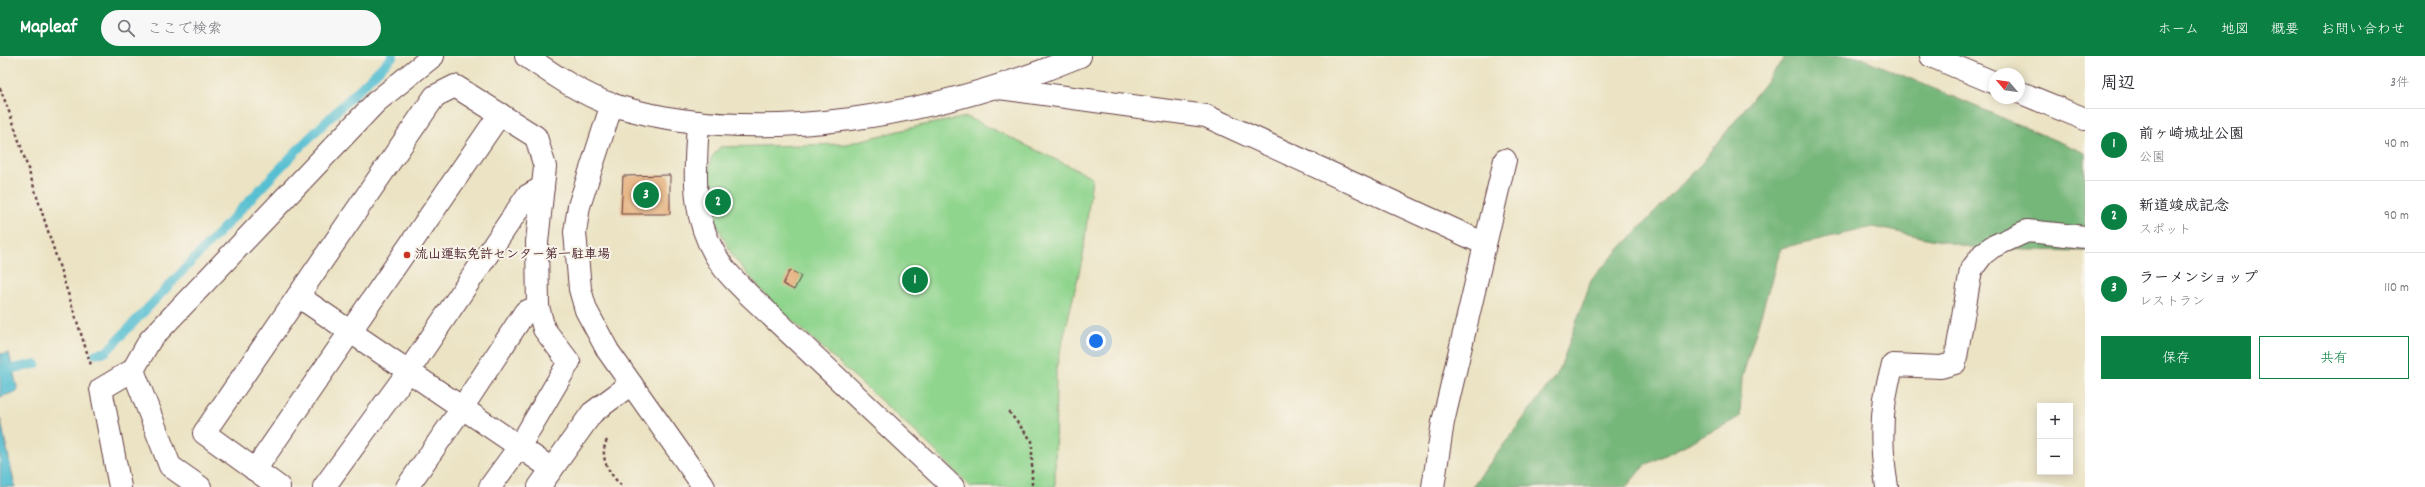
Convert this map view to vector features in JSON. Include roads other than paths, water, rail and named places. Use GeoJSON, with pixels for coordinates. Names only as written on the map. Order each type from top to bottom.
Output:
{"type":"FeatureCollection","features":[{"type":"Feature","properties":{"kind":"street"},"geometry":{"type":"LineString","coordinates":[[120,487],[101,389],[133,370],[150,340],[376,102],[433,56]]}},
{"type":"Feature","properties":{"kind":"street"},"geometry":{"type":"LineString","coordinates":[[526,56],[579,88],[612,104],[655,115],[698,122],[744,125],[846,120],[913,107],[994,87],[1043,72],[1080,56]]}},
{"type":"Feature","properties":{"kind":"street"},"geometry":{"type":"LineString","coordinates":[[1931,56],[1989,80]]}},
{"type":"Feature","properties":{"kind":"street"},"geometry":{"type":"LineString","coordinates":[[279,487],[204,433],[435,96],[455,86],[536,137],[545,167],[537,242],[538,306],[544,329],[569,362],[519,447],[490,487]]}},
{"type":"Feature","properties":{"kind":"street"},"geometry":{"type":"LineString","coordinates":[[994,87],[1206,116],[1485,244]]}},
{"type":"Feature","properties":{"kind":"street"},"geometry":{"type":"LineString","coordinates":[[2025,94],[2085,119]]}},
{"type":"Feature","properties":{"kind":"street"},"geometry":{"type":"LineString","coordinates":[[612,104],[579,206],[575,232],[576,265],[580,289],[586,310],[608,351],[704,487]]}},
{"type":"Feature","properties":{"kind":"street"},"geometry":{"type":"LineString","coordinates":[[255,470],[500,114]]}},
{"type":"Feature","properties":{"kind":"street"},"geometry":{"type":"LineString","coordinates":[[698,122],[695,199],[703,233],[722,266],[748,294],[953,487]]}},
{"type":"Feature","properties":{"kind":"street"},"geometry":{"type":"LineString","coordinates":[[1433,487],[1443,422],[1505,160]]}},
{"type":"Feature","properties":{"kind":"street"},"geometry":{"type":"LineString","coordinates":[[324,487],[408,372],[527,196],[542,187]]}},
{"type":"Feature","properties":{"kind":"street"},"geometry":{"type":"LineString","coordinates":[[1887,487],[1882,438],[1886,386],[1893,365],[1941,367],[1955,363],[1971,270],[1983,254],[1992,247],[2027,231],[2085,237]]}},
{"type":"Feature","properties":{"kind":"street"},"geometry":{"type":"LineString","coordinates":[[298,296],[552,469]]}},
{"type":"Feature","properties":{"kind":"street"},"geometry":{"type":"LineString","coordinates":[[407,487],[462,408],[525,312],[538,306]]}},
{"type":"Feature","properties":{"kind":"street"},"geometry":{"type":"LineString","coordinates":[[133,370],[170,466],[200,487]]}},
{"type":"Feature","properties":{"kind":"street"},"geometry":{"type":"LineString","coordinates":[[539,487],[592,413],[631,384]]}},
{"type":"Feature","properties":{"kind":"water"},"geometry":{"type":"Polygon","coordinates":[[[9,353],[18,391],[0,397],[0,354],[9,353]]]}},
{"type":"Feature","properties":{"kind":"water"},"geometry":{"type":"Polygon","coordinates":[[[0,417],[15,487],[0,487],[0,417]]]}},
{"type":"Feature","properties":{"kind":"waterway"},"geometry":{"type":"LineString","coordinates":[[95,354],[106,352],[300,147],[393,56]]}},
{"type":"Feature","properties":{"kind":"waterway"},"geometry":{"type":"LineString","coordinates":[[0,371],[36,364]]}},
{"type":"Feature","properties":{"kind":"place","name":"ラーメンショップ"},"geometry":{"type":"Point","coordinates":[646,195]}},
{"type":"Feature","properties":{"kind":"place","name":"新道竣成記念"},"geometry":{"type":"Point","coordinates":[718,202]}},
{"type":"Feature","properties":{"kind":"place","name":"流山運転免許センター第一駐車場"},"geometry":{"type":"Point","coordinates":[407,255]}},
{"type":"Feature","properties":{"kind":"place","name":"前ヶ崎城址公園"},"geometry":{"type":"Point","coordinates":[915,280]}}]}
